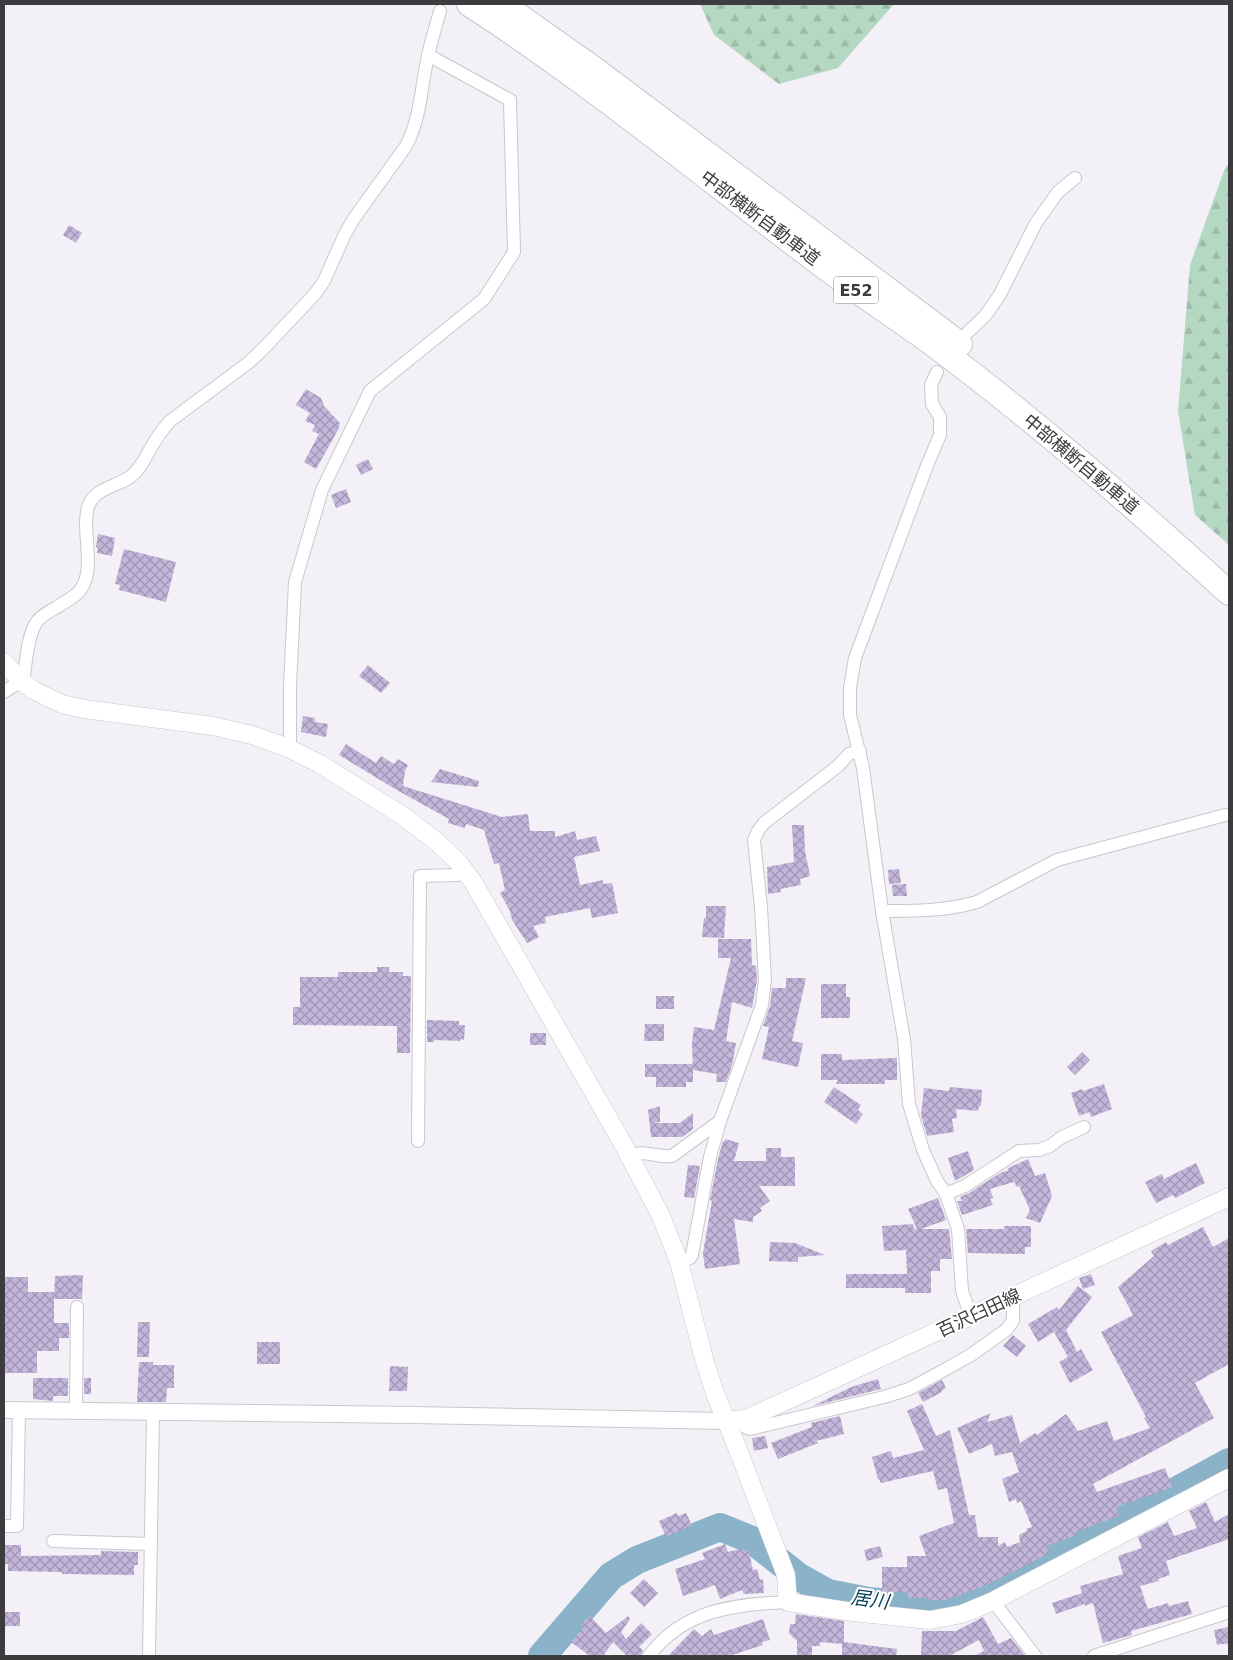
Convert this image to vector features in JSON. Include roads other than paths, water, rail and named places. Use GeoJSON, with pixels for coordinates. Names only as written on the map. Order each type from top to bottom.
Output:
{"type":"FeatureCollection","features":[{"type":"Feature","properties":{"kind":"highway","name":"中部横断自動車道"},"geometry":{"type":"LineString","coordinates":[[469,4],[517,35],[583,83],[842,281],[933,344],[1009,403],[1122,497],[1229,593]]}},
{"type":"Feature","properties":{"kind":"highway","name":"中部横断自動車道"},"geometry":{"type":"LineString","coordinates":[[502,4],[608,80],[1035,403],[1131,486],[1229,580]]}},
{"type":"Feature","properties":{"kind":"main road"},"geometry":{"type":"LineString","coordinates":[[4,662],[21,680],[43,696],[62,704],[84,710],[213,726],[252,735],[288,748],[320,764],[403,816],[437,842],[466,872],[488,906],[630,1156],[661,1216],[679,1262],[704,1359],[734,1420],[786,1575],[788,1602],[854,1612],[930,1620],[962,1614],[993,1601],[1229,1478]]}},
{"type":"Feature","properties":{"kind":"main road","name":"百沢臼田線"},"geometry":{"type":"LineString","coordinates":[[734,1420],[971,1317],[1229,1197]]}},
{"type":"Feature","properties":{"kind":"street"},"geometry":{"type":"LineString","coordinates":[[4,692],[21,680],[24,675],[32,632],[36,622],[80,591],[85,582],[87,570],[88,506],[94,496],[104,489],[119,484],[132,476],[170,421],[254,357],[324,281],[353,220],[406,146],[413,132],[428,55],[440,10]]}},
{"type":"Feature","properties":{"kind":"street"},"geometry":{"type":"LineString","coordinates":[[288,748],[290,740],[290,686],[295,582],[322,490],[370,391],[484,299],[514,252],[510,100],[428,55]]}},
{"type":"Feature","properties":{"kind":"street"},"geometry":{"type":"LineString","coordinates":[[968,332],[985,316],[1000,296],[1036,223],[1058,192],[1075,178]]}},
{"type":"Feature","properties":{"kind":"street"},"geometry":{"type":"LineString","coordinates":[[937,372],[931,385],[932,404],[940,417],[940,435],[855,658],[850,688],[850,715],[860,751],[882,911],[904,1039],[909,1104],[923,1150],[937,1181],[946,1194],[958,1230],[962,1291],[971,1317]]}},
{"type":"Feature","properties":{"kind":"street"},"geometry":{"type":"LineString","coordinates":[[679,1262],[690,1258],[692,1255],[710,1157],[720,1121],[763,1000],[765,980],[761,907],[754,840],[764,823],[838,766],[849,754],[860,751]]}},
{"type":"Feature","properties":{"kind":"street"},"geometry":{"type":"LineString","coordinates":[[882,911],[934,910],[968,905],[982,900],[1058,860],[1225,815]]}},
{"type":"Feature","properties":{"kind":"street"},"geometry":{"type":"LineString","coordinates":[[418,1140],[420,876],[458,875],[466,872]]}},
{"type":"Feature","properties":{"kind":"street"},"geometry":{"type":"LineString","coordinates":[[630,1156],[645,1152],[667,1157],[672,1156],[720,1121]]}},
{"type":"Feature","properties":{"kind":"street"},"geometry":{"type":"LineString","coordinates":[[946,1194],[965,1186],[1020,1152],[1039,1150],[1050,1146],[1062,1137],[1084,1127]]}},
{"type":"Feature","properties":{"kind":"street"},"geometry":{"type":"LineString","coordinates":[[4,1526],[17,1526],[11,1410],[734,1420],[750,1429],[884,1397],[909,1389],[971,1355],[1006,1330],[1013,1321],[1013,1297]]}},
{"type":"Feature","properties":{"kind":"street"},"geometry":{"type":"LineString","coordinates":[[76,1411],[77,1308]]}},
{"type":"Feature","properties":{"kind":"street"},"geometry":{"type":"LineString","coordinates":[[148,1656],[153,1412]]}},
{"type":"Feature","properties":{"kind":"street"},"geometry":{"type":"LineString","coordinates":[[53,1541],[151,1544]]}},
{"type":"Feature","properties":{"kind":"street"},"geometry":{"type":"LineString","coordinates":[[993,1601],[1035,1656]]}},
{"type":"Feature","properties":{"kind":"street"},"geometry":{"type":"LineString","coordinates":[[649,1656],[659,1643],[673,1631],[699,1617],[736,1606],[788,1602]]}},
{"type":"Feature","properties":{"kind":"street"},"geometry":{"type":"LineString","coordinates":[[1094,1656],[1229,1612]]}},
{"type":"Feature","properties":{"kind":"waterway","name":"居川"},"geometry":{"type":"LineString","coordinates":[[542,1656],[611,1576],[637,1560],[720,1527],[752,1540],[799,1577],[828,1593],[869,1601],[928,1606],[964,1599],[999,1587],[1229,1462]]}}]}
